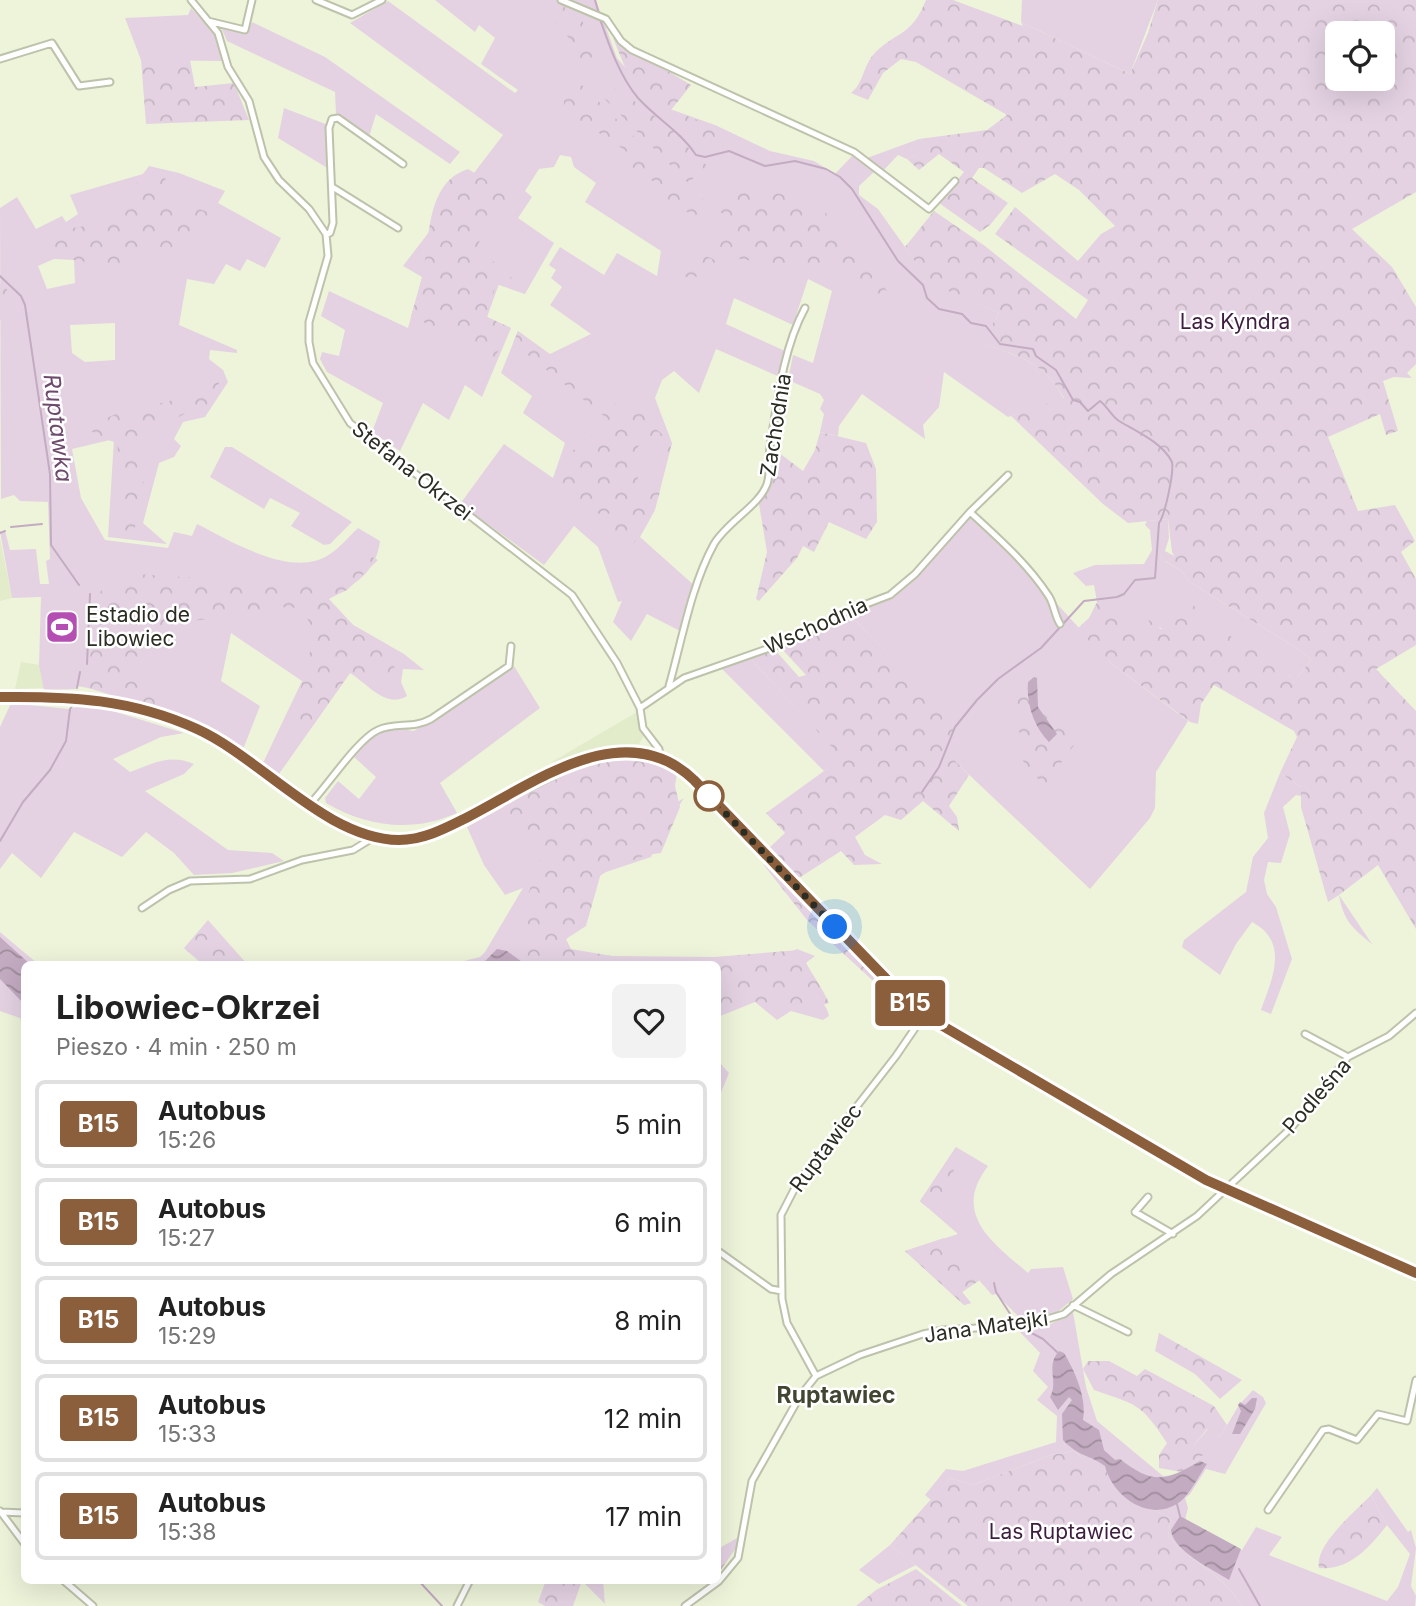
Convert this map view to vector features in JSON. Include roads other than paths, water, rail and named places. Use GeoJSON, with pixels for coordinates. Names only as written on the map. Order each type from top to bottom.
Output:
{"type":"FeatureCollection","features":[{"type":"Feature","properties":{"kind":"street"},"geometry":{"type":"LineString","coordinates":[[191,0],[218,33],[228,67],[249,101],[264,157],[279,180],[309,209],[326,234]]}},
{"type":"Feature","properties":{"kind":"street"},"geometry":{"type":"LineString","coordinates":[[208,21],[245,30],[252,0]]}},
{"type":"Feature","properties":{"kind":"street"},"geometry":{"type":"LineString","coordinates":[[316,0],[346,15],[352,15],[382,0]]}},
{"type":"Feature","properties":{"kind":"street"},"geometry":{"type":"LineString","coordinates":[[561,0],[606,19],[621,41],[632,50],[854,152],[929,209],[955,181]]}},
{"type":"Feature","properties":{"kind":"street"},"geometry":{"type":"LineString","coordinates":[[0,59],[52,43],[79,86],[110,82]]}},
{"type":"Feature","properties":{"kind":"street","name":"Stefana Okrzei"},"geometry":{"type":"LineString","coordinates":[[403,164],[334,118],[329,128],[334,188],[333,223],[330,233],[326,234],[328,256],[308,334],[313,363],[349,423],[562,584],[582,608],[617,663],[640,708],[641,723],[659,749],[660,757]]}},
{"type":"Feature","properties":{"kind":"street"},"geometry":{"type":"LineString","coordinates":[[334,188],[398,228]]}},
{"type":"Feature","properties":{"kind":"street","name":"Zachodnia"},"geometry":{"type":"LineString","coordinates":[[669,686],[695,595],[713,547],[722,531],[759,497],[768,483],[769,456],[784,373],[797,323],[805,308]]}},
{"type":"Feature","properties":{"kind":"street","name":"Wschodnia"},"geometry":{"type":"LineString","coordinates":[[640,708],[669,686],[715,665],[800,636],[848,611],[890,595],[915,574],[970,512],[1008,475]]}},
{"type":"Feature","properties":{"kind":"street"},"geometry":{"type":"LineString","coordinates":[[970,512],[1036,579],[1051,598],[1052,611],[1060,624]]}},
{"type":"Feature","properties":{"kind":"street"},"geometry":{"type":"LineString","coordinates":[[310,804],[372,733],[394,726],[420,725],[431,719],[509,666],[511,646]]}},
{"type":"Feature","properties":{"kind":"street"},"geometry":{"type":"LineString","coordinates":[[0,697],[91,698],[182,723],[210,736],[350,828],[373,836],[403,840],[425,836],[590,757],[624,751],[660,757],[677,765],[694,780],[924,1015],[1131,1139],[1225,1189],[1416,1273]]}},
{"type":"Feature","properties":{"kind":"street"},"geometry":{"type":"LineString","coordinates":[[142,908],[178,884],[190,881],[250,879],[302,860],[353,850],[373,836]]}},
{"type":"Feature","properties":{"kind":"street","name":"Podleśna"},"geometry":{"type":"LineString","coordinates":[[1225,1189],[1292,1127],[1348,1057],[1389,1036],[1416,1013]]}},
{"type":"Feature","properties":{"kind":"street","name":"Ruptawiec"},"geometry":{"type":"LineString","coordinates":[[816,1376],[787,1323],[782,1291],[779,1223],[785,1204],[798,1182],[896,1056],[924,1015]]}},
{"type":"Feature","properties":{"kind":"street"},"geometry":{"type":"LineString","coordinates":[[1305,1034],[1348,1057]]}},
{"type":"Feature","properties":{"kind":"street","name":"Jana Matejki"},"geometry":{"type":"LineString","coordinates":[[816,1376],[907,1338],[943,1330],[1046,1322],[1064,1314],[1111,1274],[1174,1234],[1225,1189]]}},
{"type":"Feature","properties":{"kind":"street"},"geometry":{"type":"LineString","coordinates":[[1148,1197],[1135,1212],[1174,1234]]}},
{"type":"Feature","properties":{"kind":"street"},"geometry":{"type":"LineString","coordinates":[[721,1253],[771,1289],[782,1291]]}},
{"type":"Feature","properties":{"kind":"street"},"geometry":{"type":"LineString","coordinates":[[1073,1305],[1128,1332]]}},
{"type":"Feature","properties":{"kind":"street"},"geometry":{"type":"LineString","coordinates":[[721,1579],[738,1558],[752,1481],[800,1396],[816,1376]]}},
{"type":"Feature","properties":{"kind":"street"},"geometry":{"type":"LineString","coordinates":[[1268,1510],[1323,1430],[1329,1429],[1357,1440],[1378,1414],[1408,1420],[1416,1380]]}},
{"type":"Feature","properties":{"kind":"street"},"geometry":{"type":"LineString","coordinates":[[0,1511],[21,1513]]}},
{"type":"Feature","properties":{"kind":"street"},"geometry":{"type":"LineString","coordinates":[[0,1511],[21,1539]]}},
{"type":"Feature","properties":{"kind":"street"},"geometry":{"type":"LineString","coordinates":[[68,1584],[93,1606]]}},
{"type":"Feature","properties":{"kind":"street"},"geometry":{"type":"LineString","coordinates":[[457,1606],[468,1584]]}},
{"type":"Feature","properties":{"kind":"street"},"geometry":{"type":"LineString","coordinates":[[685,1606],[715,1584]]}},
{"type":"Feature","properties":{"kind":"water"},"geometry":{"type":"Polygon","coordinates":[[[1034,677],[1037,678],[1038,707],[1057,734],[1049,742],[1035,722],[1030,707],[1028,682],[1034,677]]]}},
{"type":"Feature","properties":{"kind":"water"},"geometry":{"type":"Polygon","coordinates":[[[0,937],[27,961],[21,961],[21,1001],[0,979],[0,937]]]}},
{"type":"Feature","properties":{"kind":"water"},"geometry":{"type":"Polygon","coordinates":[[[497,949],[507,951],[521,961],[485,961],[497,949]]]}},
{"type":"Feature","properties":{"kind":"water"},"geometry":{"type":"Polygon","coordinates":[[[1059,1351],[1064,1353],[1079,1385],[1083,1420],[1099,1430],[1104,1450],[1115,1460],[1120,1459],[1142,1473],[1160,1477],[1178,1473],[1200,1461],[1207,1464],[1181,1501],[1166,1509],[1154,1510],[1132,1503],[1115,1487],[1105,1466],[1074,1450],[1063,1440],[1062,1414],[1072,1400],[1069,1397],[1058,1410],[1050,1397],[1053,1385],[1052,1368],[1059,1351]]]}},
{"type":"Feature","properties":{"kind":"water"},"geometry":{"type":"Polygon","coordinates":[[[1252,1398],[1257,1398],[1255,1409],[1240,1434],[1232,1434],[1241,1411],[1238,1405],[1240,1402],[1245,1405],[1252,1398]]]}},
{"type":"Feature","properties":{"kind":"water"},"geometry":{"type":"Polygon","coordinates":[[[1180,1516],[1241,1549],[1229,1580],[1194,1559],[1173,1538],[1171,1530],[1180,1516]]]}},
{"type":"Feature","properties":{"kind":"waterway"},"geometry":{"type":"LineString","coordinates":[[595,0],[599,14]]}},
{"type":"Feature","properties":{"kind":"waterway"},"geometry":{"type":"LineString","coordinates":[[600,19],[616,60],[632,90],[696,155],[705,157],[729,151],[765,166],[795,161],[826,169],[840,177],[852,189],[898,261],[923,285],[927,298],[939,309],[962,314],[971,323],[986,326],[1000,344],[1033,349],[1036,356],[1056,370],[1073,400],[1080,402],[1088,411],[1100,401],[1116,419],[1156,443],[1172,462],[1168,494],[1159,523],[1155,578],[1135,580],[1124,594],[1117,597],[1084,601],[1041,648],[998,679],[955,727],[939,767],[922,792]]}},
{"type":"Feature","properties":{"kind":"waterway","name":"Ruptawka"},"geometry":{"type":"LineString","coordinates":[[0,276],[21,296],[25,305],[50,474],[51,545],[79,585]]}},
{"type":"Feature","properties":{"kind":"waterway"},"geometry":{"type":"LineString","coordinates":[[11,527],[42,524]]}},
{"type":"Feature","properties":{"kind":"waterway"},"geometry":{"type":"LineString","coordinates":[[0,533],[5,531]]}},
{"type":"Feature","properties":{"kind":"waterway","name":"Ruptawka"},"geometry":{"type":"LineString","coordinates":[[87,664],[90,594]]}},
{"type":"Feature","properties":{"kind":"waterway","name":"Ruptawka"},"geometry":{"type":"LineString","coordinates":[[77,688],[80,672]]}},
{"type":"Feature","properties":{"kind":"waterway","name":"Ruptawka"},"geometry":{"type":"LineString","coordinates":[[0,841],[23,802],[50,770],[66,741],[70,709],[74,704]]}},
{"type":"Feature","properties":{"kind":"waterway"},"geometry":{"type":"LineString","coordinates":[[994,1283],[996,1292],[1014,1320]]}},
{"type":"Feature","properties":{"kind":"waterway"},"geometry":{"type":"LineString","coordinates":[[1024,1329],[1043,1339],[1057,1352]]}},
{"type":"Feature","properties":{"kind":"waterway"},"geometry":{"type":"LineString","coordinates":[[1177,1504],[1180,1516]]}},
{"type":"Feature","properties":{"kind":"waterway"},"geometry":{"type":"LineString","coordinates":[[1239,1569],[1260,1606]]}},
{"type":"Feature","properties":{"kind":"waterway"},"geometry":{"type":"LineString","coordinates":[[422,1584],[442,1606]]}},
{"type":"Feature","properties":{"kind":"place","name":"Estadio de Libowiec"},"geometry":{"type":"Point","coordinates":[62,627]}},
{"type":"Feature","properties":{"kind":"district","name":"Ruptawiec"},"geometry":{"type":"Point","coordinates":[836,1395]}},
{"type":"Feature","properties":{"kind":"park label","name":"Las Kyndra"},"geometry":{"type":"Point","coordinates":[1235,322]}},
{"type":"Feature","properties":{"kind":"park label","name":"Las Ruptawiec"},"geometry":{"type":"Point","coordinates":[1061,1532]}}]}
